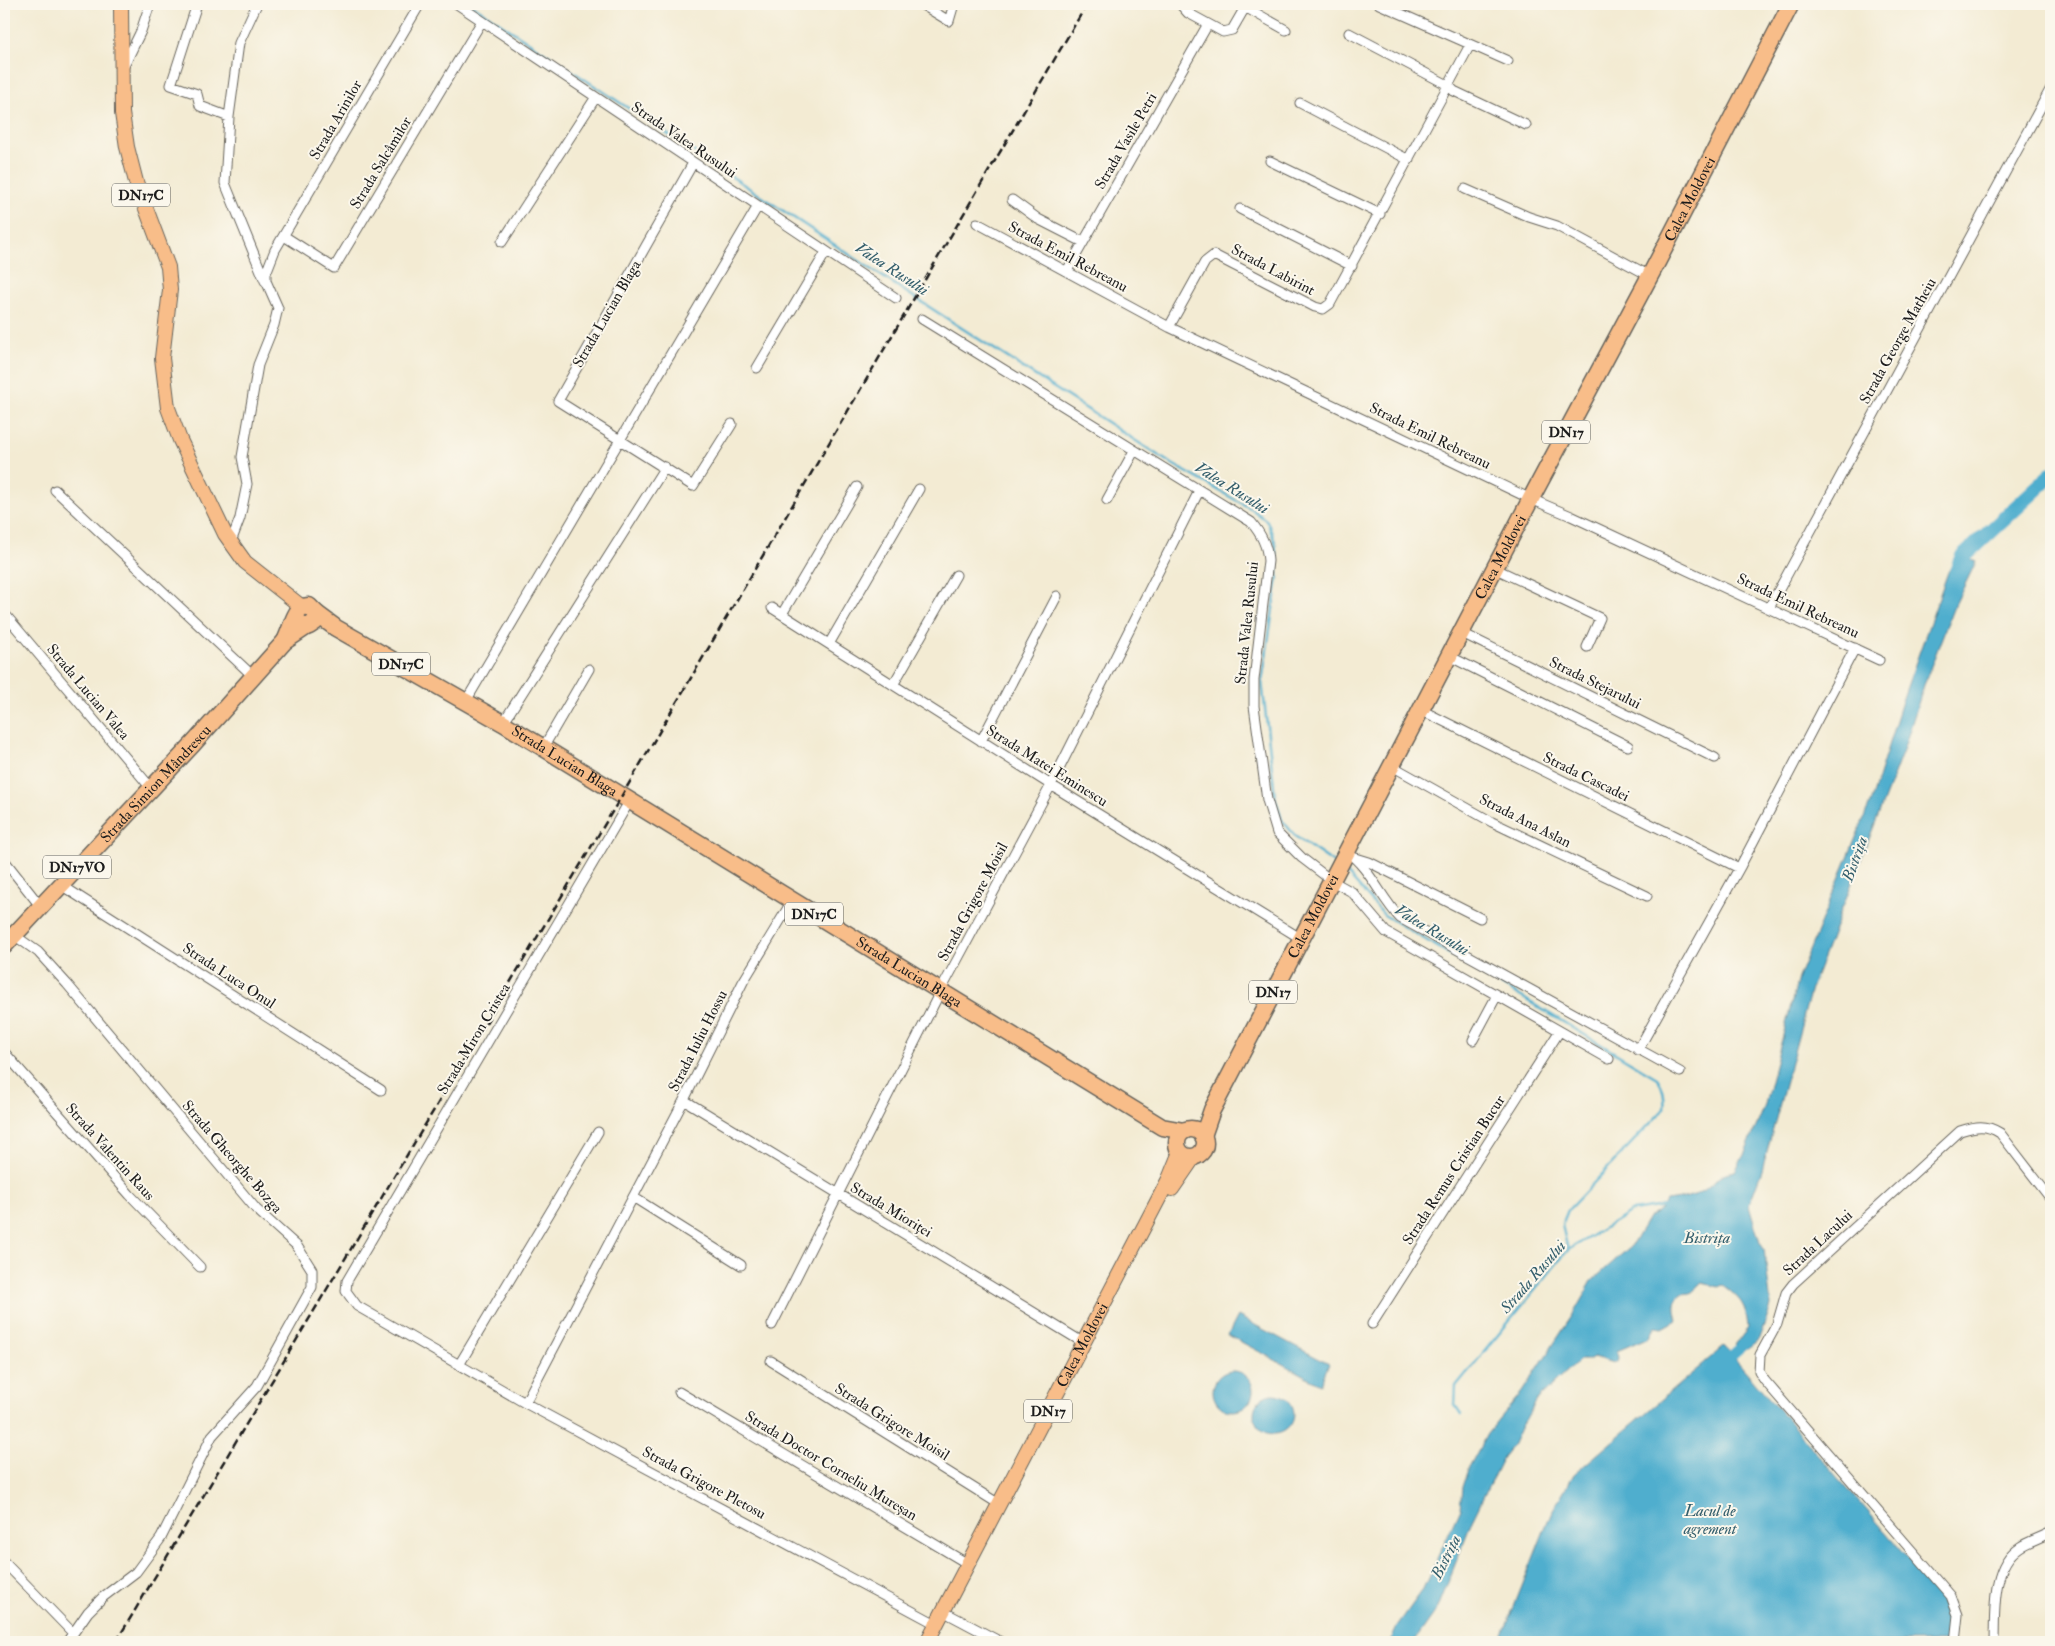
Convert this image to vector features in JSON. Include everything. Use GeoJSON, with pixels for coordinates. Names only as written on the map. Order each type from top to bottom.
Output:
{"type":"FeatureCollection","features":[{"type":"Feature","properties":{"kind":"highway","name":"Calea Moldovei"},"geometry":{"type":"LineString","coordinates":[[1188,1142],[1212,1110],[1300,938],[1343,865],[1421,710],[1791,4]]}},
{"type":"Feature","properties":{"kind":"highway","name":"Strada Lucian Blaga"},"geometry":{"type":"LineString","coordinates":[[303,614],[336,628],[503,723],[629,802],[1188,1142]]}},
{"type":"Feature","properties":{"kind":"highway","name":"Strada Simion Mândrescu"},"geometry":{"type":"LineString","coordinates":[[9,941],[285,641],[303,614]]}},
{"type":"Feature","properties":{"kind":"main road","name":"DN17C"},"geometry":{"type":"LineString","coordinates":[[121,4],[122,122],[136,182],[168,267],[170,290],[162,358],[168,408],[180,440],[231,542],[245,562],[303,614]]}},
{"type":"Feature","properties":{"kind":"main road","name":"Calea Moldovei"},"geometry":{"type":"LineString","coordinates":[[927,1642],[1188,1142]]}},
{"type":"Feature","properties":{"kind":"main road","name":"Calea Moldovei"},"geometry":{"type":"LineString","coordinates":[[936,1642],[1176,1183],[1188,1142]]}},
{"type":"Feature","properties":{"kind":"street"},"geometry":{"type":"LineString","coordinates":[[121,71],[141,31],[150,4]]}},
{"type":"Feature","properties":{"kind":"street"},"geometry":{"type":"LineString","coordinates":[[197,4],[171,85],[197,94],[200,106],[229,117]]}},
{"type":"Feature","properties":{"kind":"street"},"geometry":{"type":"LineString","coordinates":[[231,542],[240,518],[247,484],[242,457],[258,365],[274,325],[278,308],[225,183],[229,117],[237,52],[257,4]]}},
{"type":"Feature","properties":{"kind":"street","name":"Strada Arinilor"},"geometry":{"type":"LineString","coordinates":[[266,281],[266,273],[276,250],[420,4]]}},
{"type":"Feature","properties":{"kind":"street","name":"Strada Valea Rusului"},"geometry":{"type":"LineString","coordinates":[[457,4],[896,298]]}},
{"type":"Feature","properties":{"kind":"street"},"geometry":{"type":"LineString","coordinates":[[921,4],[949,21],[954,4]]}},
{"type":"Feature","properties":{"kind":"street"},"geometry":{"type":"LineString","coordinates":[[1180,4],[1188,13],[1228,32],[1232,30],[1246,5],[1286,30]]}},
{"type":"Feature","properties":{"kind":"street"},"geometry":{"type":"LineString","coordinates":[[1379,4],[1508,62]]}},
{"type":"Feature","properties":{"kind":"street","name":"Strada Salcâmilor"},"geometry":{"type":"LineString","coordinates":[[284,236],[334,268],[482,21]]}},
{"type":"Feature","properties":{"kind":"street","name":"Strada Vasile Petri"},"geometry":{"type":"LineString","coordinates":[[1066,271],[1208,24]]}},
{"type":"Feature","properties":{"kind":"street"},"geometry":{"type":"LineString","coordinates":[[1349,34],[1448,86],[1454,91],[1526,125]]}},
{"type":"Feature","properties":{"kind":"street","name":"Strada Labirint"},"geometry":{"type":"LineString","coordinates":[[1169,327],[1192,283],[1210,256],[1218,256],[1315,307],[1323,309],[1330,304],[1410,160],[1470,45]]}},
{"type":"Feature","properties":{"kind":"street","name":"Strada George Matheiu"},"geometry":{"type":"LineString","coordinates":[[1769,608],[2051,88]]}},
{"type":"Feature","properties":{"kind":"street"},"geometry":{"type":"LineString","coordinates":[[502,242],[596,97]]}},
{"type":"Feature","properties":{"kind":"street"},"geometry":{"type":"LineString","coordinates":[[1300,103],[1410,160]]}},
{"type":"Feature","properties":{"kind":"street"},"geometry":{"type":"LineString","coordinates":[[1270,161],[1380,214]]}},
{"type":"Feature","properties":{"kind":"street","name":"Strada Lucian Blaga"},"geometry":{"type":"LineString","coordinates":[[693,163],[558,401],[693,486],[732,424]]}},
{"type":"Feature","properties":{"kind":"street"},"geometry":{"type":"LineString","coordinates":[[1465,189],[1529,217],[1557,226],[1650,276]]}},
{"type":"Feature","properties":{"kind":"street"},"geometry":{"type":"LineString","coordinates":[[1012,200],[1038,218],[1083,242]]}},
{"type":"Feature","properties":{"kind":"street"},"geometry":{"type":"LineString","coordinates":[[466,701],[758,206]]}},
{"type":"Feature","properties":{"kind":"street"},"geometry":{"type":"LineString","coordinates":[[1240,209],[1352,266]]}},
{"type":"Feature","properties":{"kind":"street","name":"Strada Emil Rebreanu"},"geometry":{"type":"LineString","coordinates":[[977,224],[1169,327],[1531,499],[1580,520],[1879,660]]}},
{"type":"Feature","properties":{"kind":"street"},"geometry":{"type":"LineString","coordinates":[[757,368],[826,252]]}},
{"type":"Feature","properties":{"kind":"street","name":"Strada Valea Rusului"},"geometry":{"type":"LineString","coordinates":[[922,319],[1251,522],[1259,531],[1267,550],[1268,561],[1254,680],[1258,742],[1267,800],[1277,833],[1302,858],[1343,865]]}},
{"type":"Feature","properties":{"kind":"street"},"geometry":{"type":"LineString","coordinates":[[1107,500],[1134,451]]}},
{"type":"Feature","properties":{"kind":"street","name":"Strada Lucian Blaga"},"geometry":{"type":"LineString","coordinates":[[503,723],[664,467]]}},
{"type":"Feature","properties":{"kind":"street"},"geometry":{"type":"LineString","coordinates":[[782,614],[857,487]]}},
{"type":"Feature","properties":{"kind":"street"},"geometry":{"type":"LineString","coordinates":[[829,644],[919,489]]}},
{"type":"Feature","properties":{"kind":"street"},"geometry":{"type":"LineString","coordinates":[[55,490],[253,676]]}},
{"type":"Feature","properties":{"kind":"street","name":"Strada Grigore Moisil"},"geometry":{"type":"LineString","coordinates":[[772,1325],[940,992],[1051,785],[1199,491]]}},
{"type":"Feature","properties":{"kind":"street"},"geometry":{"type":"LineString","coordinates":[[1496,569],[1600,618],[1588,647]]}},
{"type":"Feature","properties":{"kind":"street"},"geometry":{"type":"LineString","coordinates":[[893,685],[956,575]]}},
{"type":"Feature","properties":{"kind":"street"},"geometry":{"type":"LineString","coordinates":[[981,741],[1057,596]]}},
{"type":"Feature","properties":{"kind":"street","name":"Strada Matei Eminescu"},"geometry":{"type":"LineString","coordinates":[[772,608],[1051,785],[1300,938]]}},
{"type":"Feature","properties":{"kind":"street","name":"Strada Lucian Valea"},"geometry":{"type":"LineString","coordinates":[[4,613],[151,788]]}},
{"type":"Feature","properties":{"kind":"street","name":"Strada Stejarului"},"geometry":{"type":"LineString","coordinates":[[1462,633],[1715,758]]}},
{"type":"Feature","properties":{"kind":"street"},"geometry":{"type":"LineString","coordinates":[[1638,1050],[1739,868],[1855,648]]}},
{"type":"Feature","properties":{"kind":"street"},"geometry":{"type":"LineString","coordinates":[[1450,656],[1628,746]]}},
{"type":"Feature","properties":{"kind":"street"},"geometry":{"type":"LineString","coordinates":[[543,748],[589,669]]}},
{"type":"Feature","properties":{"kind":"street","name":"Strada Cascadei"},"geometry":{"type":"LineString","coordinates":[[1421,710],[1739,868]]}},
{"type":"Feature","properties":{"kind":"street","name":"Strada Ana Aslan"},"geometry":{"type":"LineString","coordinates":[[1392,766],[1492,822],[1647,896]]}},
{"type":"Feature","properties":{"kind":"street","name":"Strada Miron Cristea"},"geometry":{"type":"LineString","coordinates":[[346,1291],[347,1281],[629,802]]}},
{"type":"Feature","properties":{"kind":"street"},"geometry":{"type":"LineString","coordinates":[[4,860],[41,907]]}},
{"type":"Feature","properties":{"kind":"street"},"geometry":{"type":"LineString","coordinates":[[1343,865],[1369,862],[1480,918]]}},
{"type":"Feature","properties":{"kind":"street"},"geometry":{"type":"LineString","coordinates":[[1343,865],[1352,892],[1386,932],[1609,1059]]}},
{"type":"Feature","properties":{"kind":"street"},"geometry":{"type":"LineString","coordinates":[[1343,865],[1385,901],[1400,918],[1680,1072]]}},
{"type":"Feature","properties":{"kind":"street","name":"Strada Luca Onul"},"geometry":{"type":"LineString","coordinates":[[61,885],[381,1090]]}},
{"type":"Feature","properties":{"kind":"street","name":"Strada Iuliu Hossu"},"geometry":{"type":"LineString","coordinates":[[525,1403],[684,1100],[743,982],[792,901]]}},
{"type":"Feature","properties":{"kind":"street","name":"Strada Gheorghe Bozga"},"geometry":{"type":"LineString","coordinates":[[9,941],[38,952],[256,1209],[297,1246],[309,1262],[314,1277],[312,1287],[257,1386],[224,1421],[203,1452],[161,1538],[136,1572],[103,1597],[88,1612],[73,1634]]}},
{"type":"Feature","properties":{"kind":"street"},"geometry":{"type":"LineString","coordinates":[[1474,1040],[1496,996]]}},
{"type":"Feature","properties":{"kind":"street","name":"Strada Remus Cristian Bucur"},"geometry":{"type":"LineString","coordinates":[[1372,1324],[1559,1032]]}},
{"type":"Feature","properties":{"kind":"street","name":"Strada Valentin Raus"},"geometry":{"type":"LineString","coordinates":[[4,1052],[124,1189],[200,1267]]}},
{"type":"Feature","properties":{"kind":"street","name":"Strada Mioriței"},"geometry":{"type":"LineString","coordinates":[[684,1100],[1084,1343]]}},
{"type":"Feature","properties":{"kind":"street","name":"Strada Lacului"},"geometry":{"type":"LineString","coordinates":[[1955,1642],[1958,1615],[1951,1596],[1764,1382],[1759,1372],[1760,1355],[1777,1324],[1786,1293],[1793,1284],[1960,1131],[1980,1125],[1992,1128],[2000,1133],[2051,1199]]}},
{"type":"Feature","properties":{"kind":"street"},"geometry":{"type":"LineString","coordinates":[[459,1365],[598,1132]]}},
{"type":"Feature","properties":{"kind":"street"},"geometry":{"type":"LineString","coordinates":[[633,1197],[741,1265]]}},
{"type":"Feature","properties":{"kind":"street","name":"Strada Grigore Pletosu"},"geometry":{"type":"LineString","coordinates":[[346,1291],[357,1306],[525,1403],[936,1624]]}},
{"type":"Feature","properties":{"kind":"street","name":"Strada Grigore Moisil"},"geometry":{"type":"LineString","coordinates":[[771,1361],[999,1504]]}},
{"type":"Feature","properties":{"kind":"street","name":"Strada Doctor Corneliu Mureșan"},"geometry":{"type":"LineString","coordinates":[[679,1392],[968,1564]]}},
{"type":"Feature","properties":{"kind":"street"},"geometry":{"type":"LineString","coordinates":[[1994,1642],[1996,1602],[2001,1574],[2006,1560],[2021,1546],[2051,1532]]}},
{"type":"Feature","properties":{"kind":"street"},"geometry":{"type":"LineString","coordinates":[[4,1562],[73,1634],[67,1642]]}},
{"type":"Feature","properties":{"kind":"street"},"geometry":{"type":"LineString","coordinates":[[950,1615],[1001,1642]]}},
{"type":"Feature","properties":{"kind":"water","name":"Bistrița"},"geometry":{"type":"Polygon","coordinates":[[[1959,555],[1976,562],[1953,609],[1925,682],[1903,751],[1811,989],[1762,1170],[1749,1205],[1760,1243],[1764,1249],[1771,1306],[1758,1341],[1743,1352],[1735,1345],[1748,1328],[1744,1308],[1738,1298],[1722,1285],[1719,1287],[1702,1283],[1691,1293],[1681,1294],[1678,1297],[1675,1306],[1677,1320],[1663,1328],[1656,1327],[1649,1337],[1617,1351],[1618,1359],[1613,1363],[1594,1357],[1590,1360],[1579,1360],[1538,1399],[1521,1426],[1512,1446],[1503,1457],[1474,1516],[1438,1608],[1414,1642],[1390,1642],[1397,1626],[1422,1591],[1460,1509],[1462,1487],[1468,1469],[1487,1434],[1522,1392],[1572,1316],[1592,1281],[1632,1245],[1648,1218],[1658,1211],[1666,1201],[1698,1193],[1722,1175],[1735,1171],[1745,1153],[1764,1108],[1798,978],[1871,801],[1903,698],[1948,572],[1959,555]]]}},
{"type":"Feature","properties":{"kind":"water"},"geometry":{"type":"Polygon","coordinates":[[[1238,1316],[1329,1364],[1320,1384],[1228,1335],[1238,1316]]]}},
{"type":"Feature","properties":{"kind":"water","name":"Lacul de agrement"},"geometry":{"type":"Polygon","coordinates":[[[1724,1346],[1947,1604],[1951,1612],[1948,1642],[1500,1642],[1551,1513],[1573,1475],[1724,1346]]]}},
{"type":"Feature","properties":{"kind":"water"},"geometry":{"type":"Polygon","coordinates":[[[1237,1371],[1244,1374],[1250,1380],[1253,1391],[1252,1399],[1244,1408],[1237,1411],[1229,1411],[1222,1408],[1214,1399],[1213,1387],[1216,1380],[1225,1372],[1237,1371]]]}},
{"type":"Feature","properties":{"kind":"water"},"geometry":{"type":"Polygon","coordinates":[[[1274,1394],[1288,1400],[1294,1414],[1288,1428],[1274,1434],[1260,1428],[1254,1414],[1260,1400],[1274,1394]]]}},
{"type":"Feature","properties":{"kind":"waterway","name":"Valea Rusului"},"geometry":{"type":"LineString","coordinates":[[471,4],[906,292],[1167,461],[1253,510],[1267,521],[1275,542],[1278,576],[1262,682],[1275,796],[1282,820],[1296,837],[1334,863]]}},
{"type":"Feature","properties":{"kind":"waterway","name":"Bistrița"},"geometry":{"type":"LineString","coordinates":[[1956,575],[1962,558],[2051,475]]}},
{"type":"Feature","properties":{"kind":"waterway","name":"Valea Rusului"},"geometry":{"type":"LineString","coordinates":[[1345,871],[1384,915],[1657,1078],[1664,1093],[1664,1109],[1568,1210],[1562,1225],[1568,1250]]}},
{"type":"Feature","properties":{"kind":"waterway","name":"Strada Rusului"},"geometry":{"type":"LineString","coordinates":[[1461,1414],[1455,1405],[1456,1386],[1568,1250],[1633,1211],[1663,1206]]}},
{"type":"Feature","properties":{"kind":"waterway"},"geometry":{"type":"LineString","coordinates":[[1732,1356],[1750,1340]]}},
{"type":"Feature","properties":{"kind":"railway"},"geometry":{"type":"LineString","coordinates":[[116,1642],[621,797],[1087,4]]}}]}
